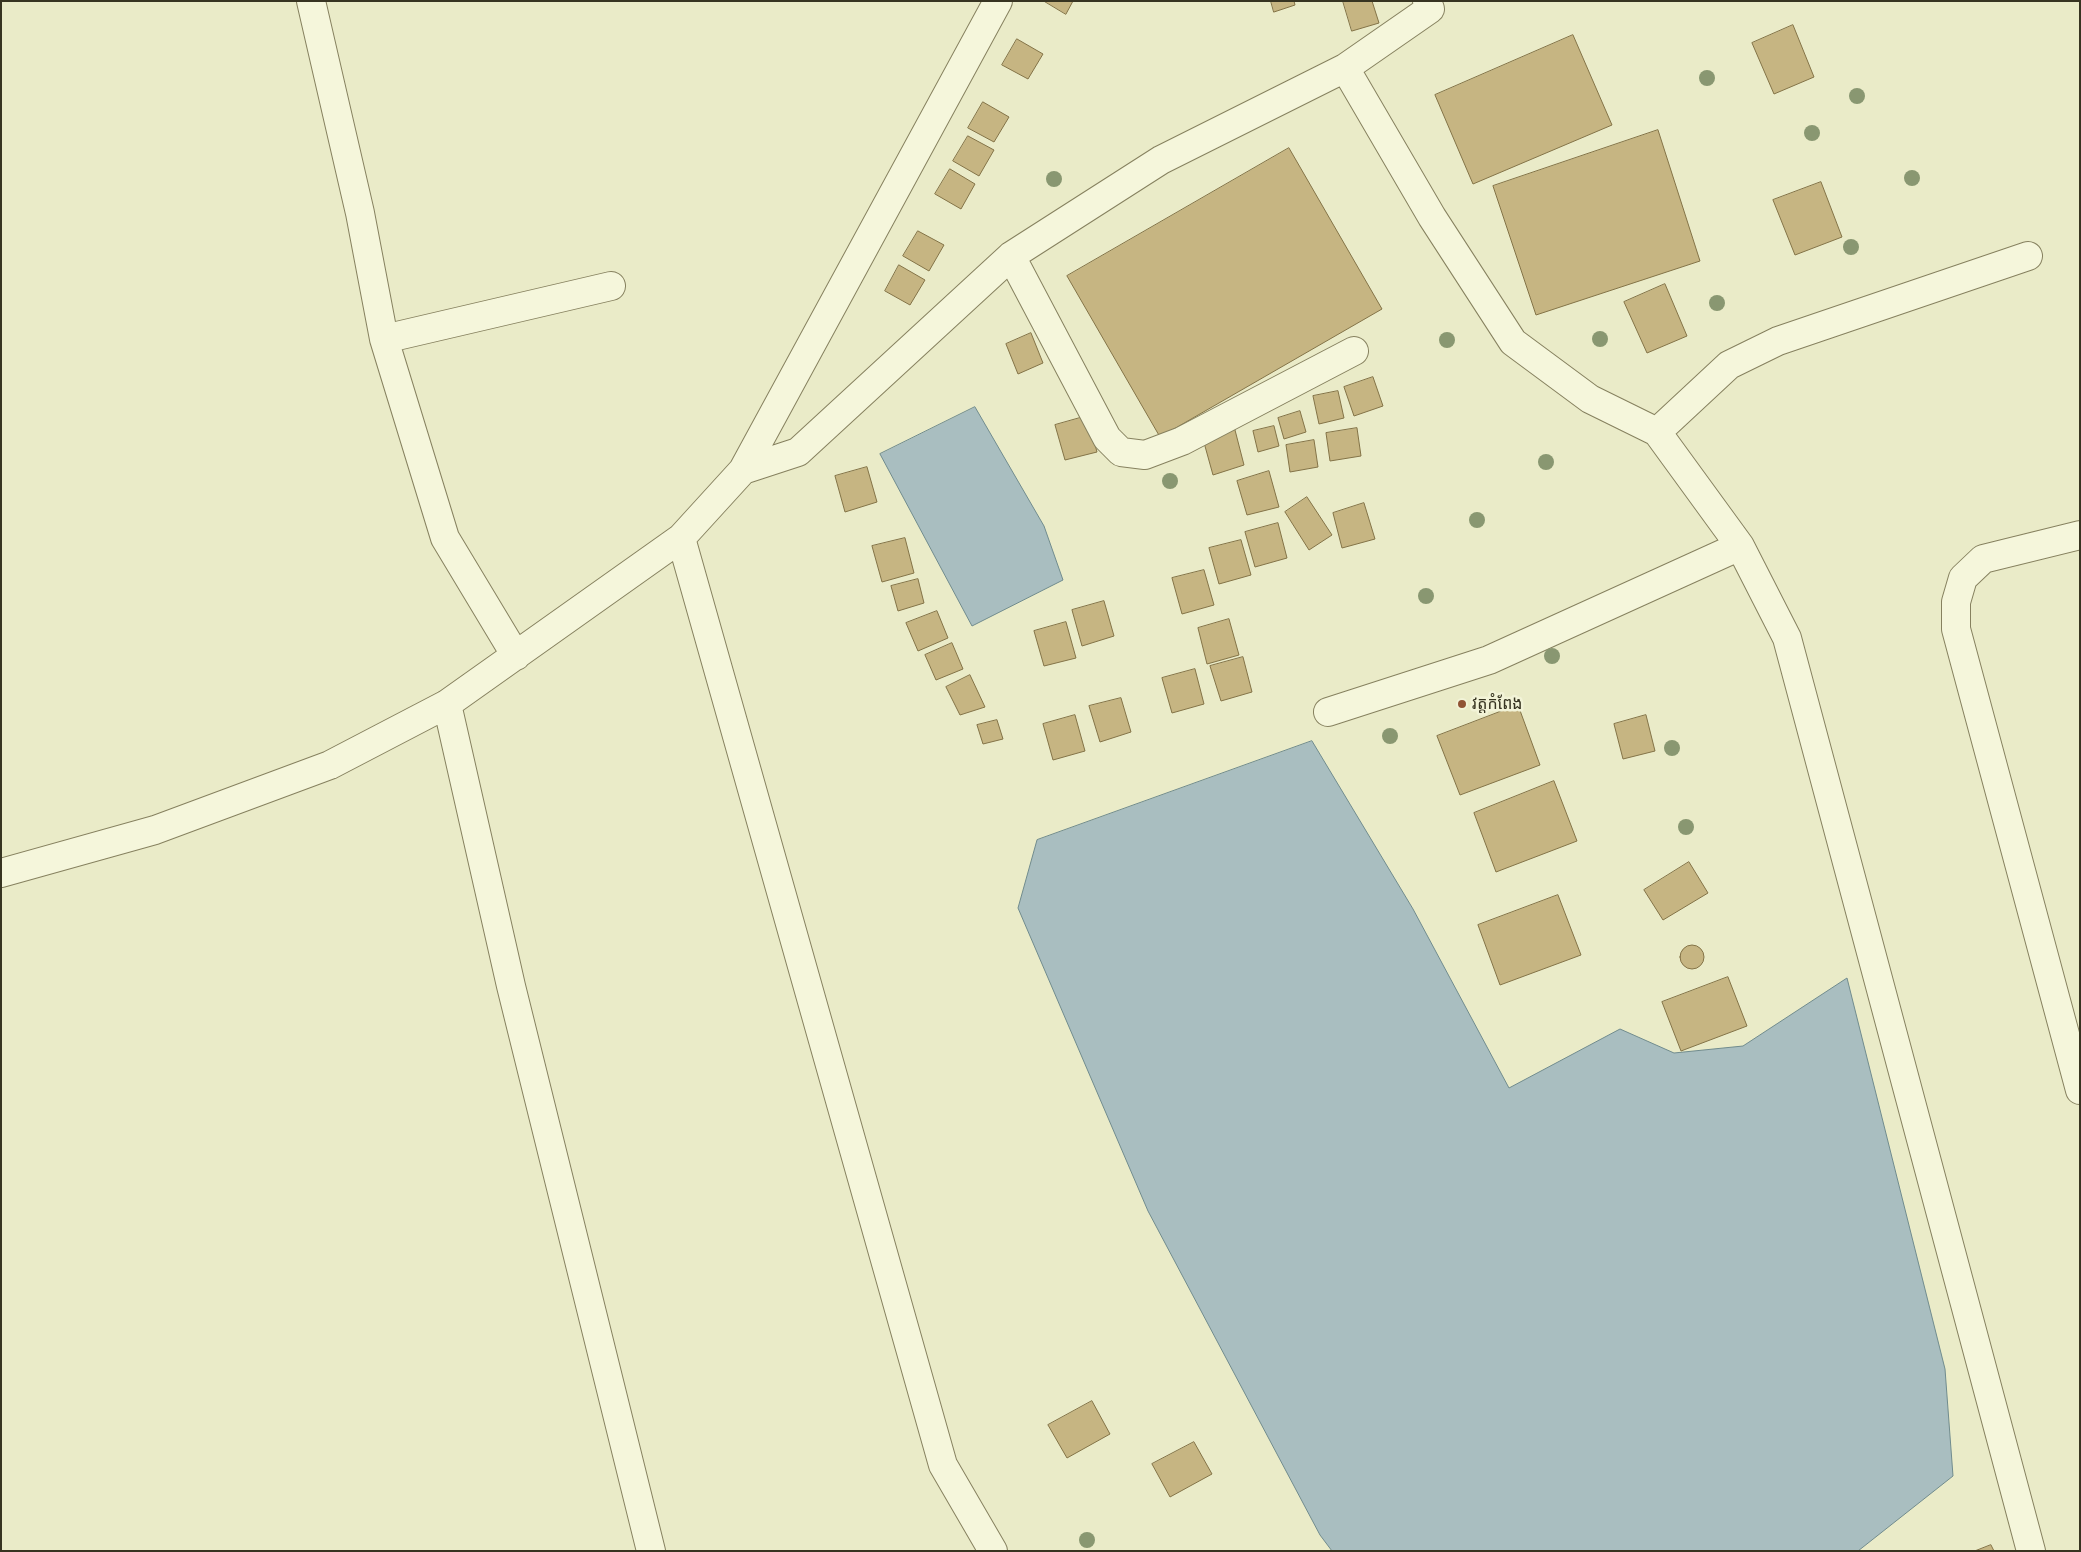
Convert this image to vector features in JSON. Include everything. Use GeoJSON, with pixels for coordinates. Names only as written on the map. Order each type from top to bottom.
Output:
{"type":"FeatureCollection","features":[{"type":"Feature","properties":{"kind":"street"},"geometry":{"type":"LineString","coordinates":[[311,1],[360,213],[384,339],[445,538],[516,656]]}},
{"type":"Feature","properties":{"kind":"street"},"geometry":{"type":"LineString","coordinates":[[1,873],[155,830],[330,765],[447,704],[681,538],[743,470],[998,1]]}},
{"type":"Feature","properties":{"kind":"street"},"geometry":{"type":"LineString","coordinates":[[743,470],[798,452],[1010,256],[1161,160],[1345,68],[1434,4]]}},
{"type":"Feature","properties":{"kind":"street"},"geometry":{"type":"LineString","coordinates":[[1345,68],[1432,217],[1513,342],[1590,399],[1656,432],[1740,546],[1786,638],[2031,1551]]}},
{"type":"Feature","properties":{"kind":"street"},"geometry":{"type":"LineString","coordinates":[[1010,256],[1106,438],[1122,452],[1146,455],[1182,441],[1354,351]]}},
{"type":"Feature","properties":{"kind":"street"},"geometry":{"type":"LineString","coordinates":[[1656,432],[1729,365],[1778,341],[2028,256]]}},
{"type":"Feature","properties":{"kind":"street"},"geometry":{"type":"LineString","coordinates":[[384,339],[611,286]]}},
{"type":"Feature","properties":{"kind":"street"},"geometry":{"type":"LineString","coordinates":[[2080,535],[1983,560],[1963,578],[1956,602],[1956,628],[2080,1090]]}},
{"type":"Feature","properties":{"kind":"street"},"geometry":{"type":"LineString","coordinates":[[681,538],[943,1465],[993,1551]]}},
{"type":"Feature","properties":{"kind":"street"},"geometry":{"type":"LineString","coordinates":[[1328,712],[1490,660],[1740,546]]}},
{"type":"Feature","properties":{"kind":"street"},"geometry":{"type":"LineString","coordinates":[[447,704],[511,986],[651,1551]]}},
{"type":"Feature","properties":{"kind":"shaded area"},"geometry":{"type":"Polygon","coordinates":[[[975,407],[1044,526],[1063,580],[972,626],[880,454],[975,407]]]}},
{"type":"Feature","properties":{"kind":"shaded area"},"geometry":{"type":"Polygon","coordinates":[[[1312,741],[1413,909],[1509,1088],[1620,1029],[1674,1053],[1743,1046],[1847,978],[1945,1369],[1953,1476],[1858,1551],[1332,1551],[1320,1535],[1148,1211],[1018,908],[1037,840],[1312,741]]]}},
{"type":"Feature","properties":{"kind":"building"},"geometry":{"type":"Polygon","coordinates":[[[1044,1],[1073,1],[1066,14],[1044,1]]]}},
{"type":"Feature","properties":{"kind":"building"},"geometry":{"type":"Polygon","coordinates":[[[1271,1],[1294,1],[1295,5],[1274,12],[1271,1]]]}},
{"type":"Feature","properties":{"kind":"building"},"geometry":{"type":"Polygon","coordinates":[[[1343,1],[1372,1],[1379,23],[1352,31],[1343,1]]]}},
{"type":"Feature","properties":{"kind":"building"},"geometry":{"type":"Polygon","coordinates":[[[1793,25],[1814,77],[1774,94],[1752,43],[1793,25]]]}},
{"type":"Feature","properties":{"kind":"building"},"geometry":{"type":"Polygon","coordinates":[[[1573,35],[1612,125],[1473,184],[1435,95],[1573,35]]]}},
{"type":"Feature","properties":{"kind":"building"},"geometry":{"type":"Polygon","coordinates":[[[1017,39],[1043,54],[1028,79],[1002,65],[1017,39]]]}},
{"type":"Feature","properties":{"kind":"building"},"geometry":{"type":"Polygon","coordinates":[[[983,102],[1009,117],[994,142],[968,128],[983,102]]]}},
{"type":"Feature","properties":{"kind":"building"},"geometry":{"type":"Polygon","coordinates":[[[1658,130],[1700,261],[1536,315],[1493,186],[1658,130]]]}},
{"type":"Feature","properties":{"kind":"building"},"geometry":{"type":"Polygon","coordinates":[[[968,136],[994,150],[979,176],[953,161],[968,136]]]}},
{"type":"Feature","properties":{"kind":"building"},"geometry":{"type":"Polygon","coordinates":[[[1289,148],[1382,309],[1160,437],[1067,276],[1289,148]]]}},
{"type":"Feature","properties":{"kind":"building"},"geometry":{"type":"Polygon","coordinates":[[[950,169],[975,184],[961,209],[935,194],[950,169]]]}},
{"type":"Feature","properties":{"kind":"building"},"geometry":{"type":"Polygon","coordinates":[[[1821,182],[1842,237],[1795,255],[1773,200],[1821,182]]]}},
{"type":"Feature","properties":{"kind":"building"},"geometry":{"type":"Polygon","coordinates":[[[918,231],[944,245],[929,271],[903,256],[918,231]]]}},
{"type":"Feature","properties":{"kind":"building"},"geometry":{"type":"Polygon","coordinates":[[[899,265],[925,280],[910,305],[885,291],[899,265]]]}},
{"type":"Feature","properties":{"kind":"building"},"geometry":{"type":"Polygon","coordinates":[[[1665,284],[1687,336],[1647,353],[1624,302],[1665,284]]]}},
{"type":"Feature","properties":{"kind":"building"},"geometry":{"type":"Polygon","coordinates":[[[1031,333],[1043,363],[1018,374],[1006,344],[1031,333]]]}},
{"type":"Feature","properties":{"kind":"building"},"geometry":{"type":"Polygon","coordinates":[[[1373,377],[1383,406],[1354,416],[1344,387],[1373,377]]]}},
{"type":"Feature","properties":{"kind":"building"},"geometry":{"type":"Polygon","coordinates":[[[1338,391],[1344,418],[1319,424],[1313,396],[1338,391]]]}},
{"type":"Feature","properties":{"kind":"building"},"geometry":{"type":"Polygon","coordinates":[[[1300,411],[1306,432],[1284,439],[1278,418],[1300,411]]]}},
{"type":"Feature","properties":{"kind":"building"},"geometry":{"type":"Polygon","coordinates":[[[1087,416],[1097,452],[1065,460],[1055,425],[1087,416]]]}},
{"type":"Feature","properties":{"kind":"building"},"geometry":{"type":"Polygon","coordinates":[[[1274,426],[1279,446],[1258,452],[1253,431],[1274,426]]]}},
{"type":"Feature","properties":{"kind":"building"},"geometry":{"type":"Polygon","coordinates":[[[1357,428],[1361,456],[1330,461],[1326,433],[1357,428]]]}},
{"type":"Feature","properties":{"kind":"building"},"geometry":{"type":"Polygon","coordinates":[[[1235,430],[1244,465],[1213,475],[1203,439],[1235,430]]]}},
{"type":"Feature","properties":{"kind":"building"},"geometry":{"type":"Polygon","coordinates":[[[1314,440],[1318,467],[1290,472],[1286,445],[1314,440]]]}},
{"type":"Feature","properties":{"kind":"building"},"geometry":{"type":"Polygon","coordinates":[[[867,467],[877,502],[845,512],[835,476],[867,467]]]}},
{"type":"Feature","properties":{"kind":"building"},"geometry":{"type":"Polygon","coordinates":[[[1269,471],[1279,507],[1247,515],[1237,481],[1269,471]]]}},
{"type":"Feature","properties":{"kind":"building"},"geometry":{"type":"Polygon","coordinates":[[[1307,497],[1332,535],[1309,550],[1285,512],[1307,497]]]}},
{"type":"Feature","properties":{"kind":"building"},"geometry":{"type":"Polygon","coordinates":[[[1364,503],[1375,539],[1342,548],[1333,513],[1364,503]]]}},
{"type":"Feature","properties":{"kind":"building"},"geometry":{"type":"Polygon","coordinates":[[[1278,523],[1287,558],[1255,567],[1245,532],[1278,523]]]}},
{"type":"Feature","properties":{"kind":"building"},"geometry":{"type":"Polygon","coordinates":[[[905,538],[914,573],[882,582],[872,546],[905,538]]]}},
{"type":"Feature","properties":{"kind":"building"},"geometry":{"type":"Polygon","coordinates":[[[1241,540],[1251,575],[1219,584],[1209,548],[1241,540]]]}},
{"type":"Feature","properties":{"kind":"building"},"geometry":{"type":"Polygon","coordinates":[[[1204,570],[1214,605],[1182,614],[1172,578],[1204,570]]]}},
{"type":"Feature","properties":{"kind":"building"},"geometry":{"type":"Polygon","coordinates":[[[918,579],[924,603],[898,611],[891,586],[918,579]]]}},
{"type":"Feature","properties":{"kind":"building"},"geometry":{"type":"Polygon","coordinates":[[[1104,601],[1114,636],[1082,646],[1072,610],[1104,601]]]}},
{"type":"Feature","properties":{"kind":"building"},"geometry":{"type":"Polygon","coordinates":[[[937,611],[948,638],[918,651],[906,623],[937,611]]]}},
{"type":"Feature","properties":{"kind":"building"},"geometry":{"type":"Polygon","coordinates":[[[1229,619],[1239,655],[1207,664],[1198,628],[1229,619]]]}},
{"type":"Feature","properties":{"kind":"building"},"geometry":{"type":"Polygon","coordinates":[[[1066,622],[1076,658],[1044,666],[1034,631],[1066,622]]]}},
{"type":"Feature","properties":{"kind":"building"},"geometry":{"type":"Polygon","coordinates":[[[952,643],[963,669],[936,680],[925,655],[952,643]]]}},
{"type":"Feature","properties":{"kind":"building"},"geometry":{"type":"Polygon","coordinates":[[[1243,657],[1252,692],[1221,701],[1210,666],[1243,657]]]}},
{"type":"Feature","properties":{"kind":"building"},"geometry":{"type":"Polygon","coordinates":[[[1195,669],[1204,704],[1172,713],[1162,678],[1195,669]]]}},
{"type":"Feature","properties":{"kind":"building"},"geometry":{"type":"Polygon","coordinates":[[[970,675],[985,707],[960,715],[946,687],[970,675]]]}},
{"type":"Feature","properties":{"kind":"building"},"geometry":{"type":"Polygon","coordinates":[[[1121,698],[1131,732],[1100,742],[1089,706],[1121,698]]]}},
{"type":"Feature","properties":{"kind":"building"},"geometry":{"type":"Polygon","coordinates":[[[1518,705],[1540,765],[1460,795],[1437,736],[1518,705]]]}},
{"type":"Feature","properties":{"kind":"building"},"geometry":{"type":"Polygon","coordinates":[[[1075,715],[1085,751],[1053,760],[1043,724],[1075,715]]]}},
{"type":"Feature","properties":{"kind":"building"},"geometry":{"type":"Polygon","coordinates":[[[1646,715],[1655,751],[1623,759],[1614,724],[1646,715]]]}},
{"type":"Feature","properties":{"kind":"building"},"geometry":{"type":"Polygon","coordinates":[[[997,720],[1003,739],[983,744],[977,725],[997,720]]]}},
{"type":"Feature","properties":{"kind":"building"},"geometry":{"type":"Polygon","coordinates":[[[1554,781],[1577,841],[1496,872],[1474,813],[1554,781]]]}},
{"type":"Feature","properties":{"kind":"building"},"geometry":{"type":"Polygon","coordinates":[[[1689,862],[1708,893],[1663,920],[1644,890],[1689,862]]]}},
{"type":"Feature","properties":{"kind":"building"},"geometry":{"type":"Polygon","coordinates":[[[1558,895],[1581,955],[1500,985],[1478,925],[1558,895]]]}},
{"type":"Feature","properties":{"kind":"building"},"geometry":{"type":"Polygon","coordinates":[[[1692,945],[1697,946],[1703,952],[1703,962],[1697,968],[1692,969],[1687,968],[1681,962],[1680,957],[1681,952],[1687,946],[1692,945]]]}},
{"type":"Feature","properties":{"kind":"building"},"geometry":{"type":"Polygon","coordinates":[[[1728,977],[1747,1026],[1681,1051],[1662,1002],[1728,977]]]}},
{"type":"Feature","properties":{"kind":"building"},"geometry":{"type":"Polygon","coordinates":[[[1092,1401],[1110,1434],[1067,1458],[1048,1425],[1092,1401]]]}},
{"type":"Feature","properties":{"kind":"building"},"geometry":{"type":"Polygon","coordinates":[[[1194,1442],[1212,1474],[1170,1497],[1152,1464],[1194,1442]]]}},
{"type":"Feature","properties":{"kind":"building"},"geometry":{"type":"Polygon","coordinates":[[[1991,1545],[1994,1551],[1975,1551],[1991,1545]]]}},
{"type":"Feature","properties":{"kind":"place","name":"វត្តកំពែង"},"geometry":{"type":"Point","coordinates":[1462,704]}}]}
